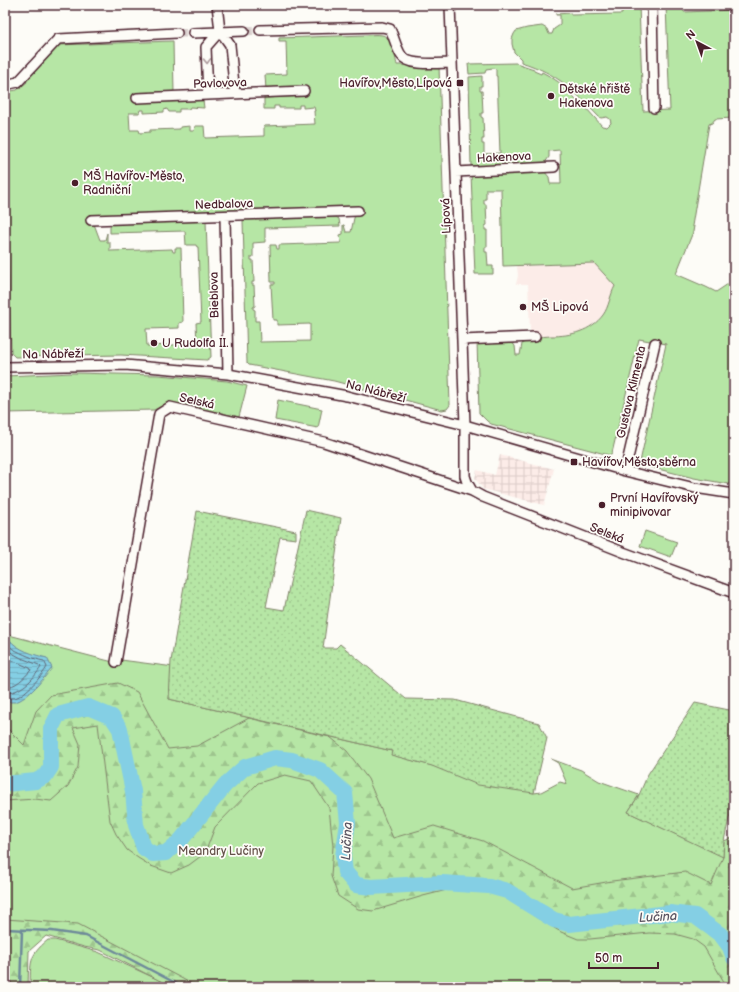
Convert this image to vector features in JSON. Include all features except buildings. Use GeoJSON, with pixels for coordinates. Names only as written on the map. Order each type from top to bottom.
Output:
{"type":"FeatureCollection","features":[{"type":"Feature","properties":{"kind":"street"},"geometry":{"type":"LineString","coordinates":[[217,5],[220,32],[230,45],[234,94]]}},
{"type":"Feature","properties":{"kind":"street","name":"Lípová"},"geometry":{"type":"LineString","coordinates":[[450,5],[465,425]]}},
{"type":"Feature","properties":{"kind":"street"},"geometry":{"type":"LineString","coordinates":[[652,5],[654,108]]}},
{"type":"Feature","properties":{"kind":"street"},"geometry":{"type":"LineString","coordinates":[[260,30],[382,27],[390,29],[401,56],[405,60],[413,63],[452,63]]}},
{"type":"Feature","properties":{"kind":"street"},"geometry":{"type":"LineString","coordinates":[[193,33],[244,31]]}},
{"type":"Feature","properties":{"kind":"street"},"geometry":{"type":"LineString","coordinates":[[208,95],[206,47],[220,32]]}},
{"type":"Feature","properties":{"kind":"street"},"geometry":{"type":"LineString","coordinates":[[5,85],[18,82],[58,39],[177,33]]}},
{"type":"Feature","properties":{"kind":"street","name":"Pavlovova"},"geometry":{"type":"LineString","coordinates":[[137,98],[304,91]]}},
{"type":"Feature","properties":{"kind":"street","name":"Hakenova"},"geometry":{"type":"LineString","coordinates":[[456,172],[554,167]]}},
{"type":"Feature","properties":{"kind":"street","name":"Nedbalova"},"geometry":{"type":"LineString","coordinates":[[91,220],[358,211]]}},
{"type":"Feature","properties":{"kind":"street","name":"Bieblova"},"geometry":{"type":"LineString","coordinates":[[224,216],[228,374]]}},
{"type":"Feature","properties":{"kind":"street"},"geometry":{"type":"LineString","coordinates":[[462,340],[535,337]]}},
{"type":"Feature","properties":{"kind":"street","name":"Gustava Klimenta"},"geometry":{"type":"LineString","coordinates":[[625,471],[655,343]]}},
{"type":"Feature","properties":{"kind":"street","name":"Na Nábřeží"},"geometry":{"type":"LineString","coordinates":[[5,367],[125,365],[228,374],[347,396],[465,425],[625,471],[695,488],[734,494]]}},
{"type":"Feature","properties":{"kind":"street","name":"Selská"},"geometry":{"type":"LineString","coordinates":[[116,662],[159,414],[170,407],[324,442],[472,490],[482,497],[623,552],[734,593]]}},
{"type":"Feature","properties":{"kind":"street"},"geometry":{"type":"LineString","coordinates":[[465,425],[465,476],[472,490]]}},
{"type":"Feature","properties":{"kind":"shaded area"},"geometry":{"type":"Polygon","coordinates":[[[594,263],[615,286],[607,308],[602,316],[591,326],[579,332],[559,336],[535,337],[530,330],[528,284],[516,284],[518,276],[517,266],[594,263]]]}},
{"type":"Feature","properties":{"kind":"shaded area"},"geometry":{"type":"Polygon","coordinates":[[[500,455],[554,469],[544,505],[483,489],[475,478],[477,470],[495,475],[500,455]]]}},
{"type":"Feature","properties":{"kind":"green space"},"geometry":{"type":"Polygon","coordinates":[[[622,5],[639,5],[643,111],[670,110],[666,5],[683,5],[684,12],[734,10],[734,118],[715,119],[709,124],[692,226],[694,226],[693,232],[676,274],[716,292],[734,280],[734,485],[694,478],[642,465],[640,462],[666,344],[639,339],[612,453],[609,455],[491,424],[479,413],[477,341],[511,341],[515,346],[516,355],[520,355],[522,344],[532,338],[566,335],[580,332],[593,325],[603,315],[615,286],[594,263],[503,266],[501,189],[486,189],[486,199],[484,199],[484,204],[486,204],[487,225],[485,226],[485,230],[487,230],[487,247],[485,247],[485,252],[487,252],[488,266],[493,266],[493,274],[475,274],[471,174],[518,171],[519,174],[521,174],[521,171],[544,171],[549,177],[550,184],[561,184],[560,150],[549,151],[549,157],[544,164],[471,166],[469,77],[482,76],[482,86],[480,86],[480,91],[482,91],[483,113],[481,113],[481,117],[483,118],[484,139],[482,139],[482,144],[484,144],[484,154],[500,153],[496,69],[486,69],[485,73],[469,74],[468,64],[516,63],[534,69],[534,71],[541,74],[542,72],[566,88],[602,126],[607,127],[611,123],[610,119],[607,117],[599,117],[564,84],[546,72],[521,62],[521,59],[514,52],[512,39],[516,31],[542,26],[547,29],[549,34],[552,34],[554,29],[560,25],[560,15],[556,14],[622,14],[622,5]]]}},
{"type":"Feature","properties":{"kind":"green space"},"geometry":{"type":"Polygon","coordinates":[[[382,35],[389,39],[397,65],[439,66],[450,405],[447,409],[442,410],[334,381],[249,365],[247,363],[243,221],[245,219],[336,217],[339,219],[340,226],[265,228],[265,242],[253,243],[253,257],[251,257],[251,260],[253,260],[254,282],[252,282],[252,285],[254,285],[255,306],[253,309],[255,310],[255,321],[259,321],[260,342],[310,341],[310,324],[277,325],[277,320],[273,320],[271,284],[275,284],[275,282],[271,282],[270,245],[276,245],[277,249],[279,249],[279,245],[341,243],[340,235],[343,234],[343,225],[346,232],[351,232],[356,214],[94,224],[100,240],[105,240],[107,233],[107,242],[110,242],[110,251],[172,249],[173,252],[175,252],[175,248],[181,248],[183,322],[179,323],[179,328],[146,329],[147,346],[197,344],[196,323],[201,322],[198,247],[196,245],[186,245],[185,231],[110,233],[110,227],[112,224],[206,221],[211,357],[207,360],[121,355],[15,357],[11,353],[5,158],[5,92],[17,90],[27,82],[25,79],[58,45],[173,41],[174,93],[137,102],[203,100],[204,108],[190,107],[189,109],[179,109],[179,112],[169,112],[167,109],[164,110],[164,112],[144,113],[144,110],[140,110],[139,113],[129,113],[130,130],[139,130],[140,133],[150,132],[150,130],[180,129],[180,127],[190,126],[190,131],[194,131],[195,126],[204,126],[205,138],[264,136],[264,126],[315,124],[314,107],[303,108],[303,105],[299,105],[299,108],[279,108],[279,106],[274,106],[274,109],[264,109],[264,98],[303,96],[303,94],[281,87],[266,90],[265,75],[287,74],[286,41],[279,41],[279,38],[382,35]]]}},
{"type":"Feature","properties":{"kind":"green space"},"geometry":{"type":"Polygon","coordinates":[[[73,373],[158,375],[227,381],[247,386],[239,417],[170,402],[154,410],[5,413],[5,376],[73,373]]]}},
{"type":"Feature","properties":{"kind":"green space"},"geometry":{"type":"Polygon","coordinates":[[[278,400],[322,409],[318,428],[275,420],[278,400]]]}},
{"type":"Feature","properties":{"kind":"green space"},"geometry":{"type":"Polygon","coordinates":[[[306,510],[341,518],[323,648],[336,648],[340,644],[406,699],[455,700],[539,723],[547,738],[534,793],[478,785],[432,766],[391,755],[392,751],[169,699],[171,661],[197,511],[296,531],[296,539],[280,537],[266,607],[284,610],[306,510]]]}},
{"type":"Feature","properties":{"kind":"green space"},"geometry":{"type":"Polygon","coordinates":[[[645,531],[677,542],[671,557],[640,546],[645,531]]]}},
{"type":"Feature","properties":{"kind":"green space","name":"Meandry Lučiny"},"geometry":{"type":"Polygon","coordinates":[[[5,634],[113,662],[121,660],[174,667],[169,699],[392,751],[392,755],[534,793],[541,792],[560,782],[567,784],[558,763],[551,759],[581,770],[599,781],[639,795],[628,812],[723,855],[734,987],[186,987],[81,931],[5,926],[5,634]]]}},
{"type":"Feature","properties":{"kind":"green space"},"geometry":{"type":"Polygon","coordinates":[[[118,683],[137,692],[168,749],[197,746],[249,718],[330,737],[347,751],[368,779],[393,838],[434,826],[483,841],[572,888],[612,881],[685,872],[711,885],[723,857],[724,841],[734,837],[734,866],[731,893],[734,895],[734,987],[727,987],[704,947],[693,939],[675,934],[649,933],[578,939],[561,932],[537,918],[503,895],[483,890],[451,889],[373,911],[358,909],[338,896],[331,876],[333,846],[329,808],[311,781],[285,775],[258,783],[215,827],[205,853],[189,865],[171,873],[151,866],[127,850],[116,834],[110,821],[98,724],[73,728],[80,744],[78,767],[68,786],[51,801],[35,799],[5,801],[5,726],[24,745],[36,711],[51,695],[118,683]]]}},
{"type":"Feature","properties":{"kind":"green space"},"geometry":{"type":"Polygon","coordinates":[[[695,703],[734,711],[734,804],[732,805],[724,841],[723,857],[628,812],[639,795],[648,774],[695,703]]]}},
{"type":"Feature","properties":{"kind":"green space"},"geometry":{"type":"Polygon","coordinates":[[[5,919],[78,924],[198,987],[172,987],[100,950],[46,936],[29,951],[28,987],[14,987],[5,972],[5,919]]]}},
{"type":"Feature","properties":{"kind":"green space"},"geometry":{"type":"Polygon","coordinates":[[[48,940],[55,940],[98,952],[172,987],[30,987],[32,960],[37,951],[48,940]]]}},
{"type":"Feature","properties":{"kind":"water"},"geometry":{"type":"Polygon","coordinates":[[[9,639],[21,649],[47,658],[52,668],[30,693],[15,702],[5,702],[5,640],[9,639]]]}},
{"type":"Feature","properties":{"kind":"waterway","name":"Lučina"},"geometry":{"type":"LineString","coordinates":[[5,784],[36,781],[45,776],[51,767],[51,729],[58,715],[88,707],[112,717],[120,729],[133,791],[136,825],[144,848],[153,854],[166,853],[181,840],[225,785],[245,767],[275,758],[292,760],[320,770],[345,793],[348,823],[343,856],[345,872],[356,885],[371,887],[442,883],[489,886],[507,891],[554,920],[569,924],[670,913],[695,916],[721,935],[730,947],[734,958]]}},
{"type":"Feature","properties":{"kind":"waterway"},"geometry":{"type":"LineString","coordinates":[[5,929],[52,931],[86,936],[183,987]]}},
{"type":"Feature","properties":{"kind":"waterway"},"geometry":{"type":"LineString","coordinates":[[20,987],[22,930]]}},
{"type":"Feature","properties":{"kind":"tunnel"},"geometry":{"type":"LineString","coordinates":[[244,31],[260,30]]}},
{"type":"Feature","properties":{"kind":"tunnel"},"geometry":{"type":"LineString","coordinates":[[177,33],[193,33]]}},
{"type":"Feature","properties":{"kind":"place","name":"Havířov,Město,Lípová"},"geometry":{"type":"Point","coordinates":[460,83]}},
{"type":"Feature","properties":{"kind":"place","name":"Dětské hřiště Hakenova"},"geometry":{"type":"Point","coordinates":[551,96]}},
{"type":"Feature","properties":{"kind":"place","name":"MŠ Havířov-Město, Radniční"},"geometry":{"type":"Point","coordinates":[75,183]}},
{"type":"Feature","properties":{"kind":"place","name":"MŠ Lipová"},"geometry":{"type":"Point","coordinates":[523,307]}},
{"type":"Feature","properties":{"kind":"place","name":"U Rudolfa II."},"geometry":{"type":"Point","coordinates":[154,343]}},
{"type":"Feature","properties":{"kind":"place","name":"Havířov,Město,sběrna"},"geometry":{"type":"Point","coordinates":[574,462]}},
{"type":"Feature","properties":{"kind":"place","name":"První Havířovský minipivovar"},"geometry":{"type":"Point","coordinates":[602,505]}}]}
